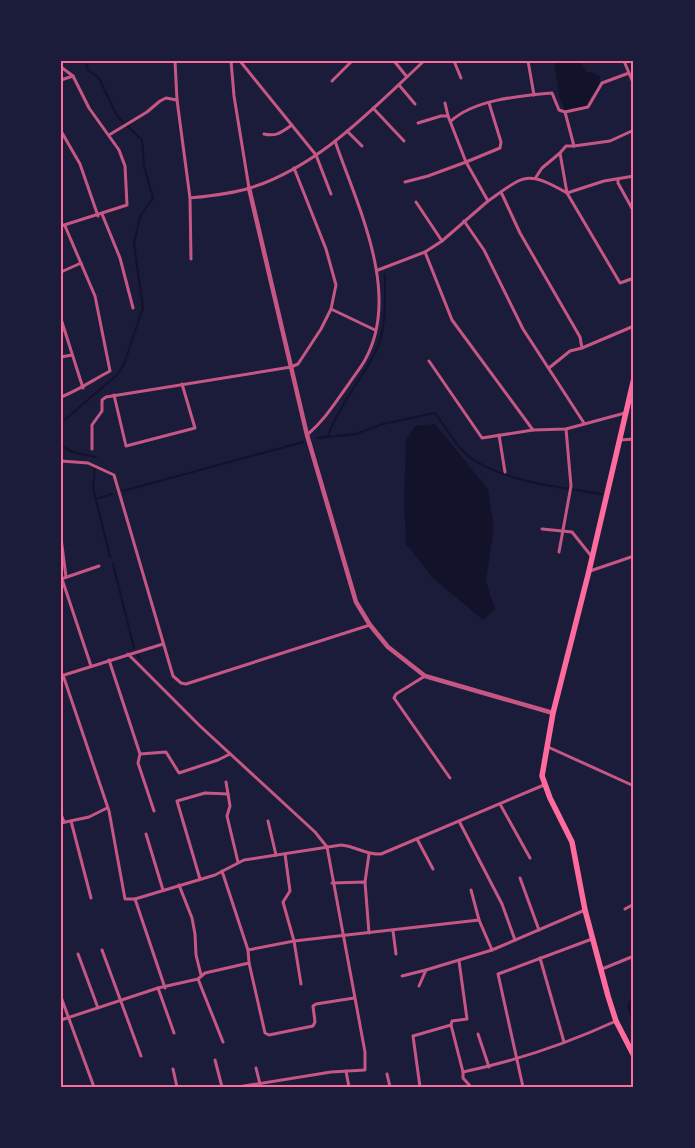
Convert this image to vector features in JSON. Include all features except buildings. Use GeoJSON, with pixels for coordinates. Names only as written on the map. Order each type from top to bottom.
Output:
{"type":"FeatureCollection","features":[{"type":"Feature","properties":{"kind":"highway"},"geometry":{"type":"LineString","coordinates":[[634,378],[542,765],[545,785],[572,842],[585,910],[616,1021],[634,1056]]}},
{"type":"Feature","properties":{"kind":"street"},"geometry":{"type":"LineString","coordinates":[[174,61],[177,100],[190,198],[191,259]]}},
{"type":"Feature","properties":{"kind":"street"},"geometry":{"type":"LineString","coordinates":[[230,61],[249,188],[307,435],[356,602],[370,625],[388,647],[425,676],[553,713]]}},
{"type":"Feature","properties":{"kind":"street"},"geometry":{"type":"LineString","coordinates":[[240,61],[316,155],[332,194]]}},
{"type":"Feature","properties":{"kind":"street"},"geometry":{"type":"LineString","coordinates":[[332,81],[352,61]]}},
{"type":"Feature","properties":{"kind":"street"},"geometry":{"type":"LineString","coordinates":[[394,61],[407,76]]}},
{"type":"Feature","properties":{"kind":"street"},"geometry":{"type":"LineString","coordinates":[[190,198],[249,188],[294,168],[335,141],[424,61]]}},
{"type":"Feature","properties":{"kind":"street"},"geometry":{"type":"LineString","coordinates":[[454,61],[461,78]]}},
{"type":"Feature","properties":{"kind":"street"},"geometry":{"type":"LineString","coordinates":[[528,61],[534,95]]}},
{"type":"Feature","properties":{"kind":"street"},"geometry":{"type":"LineString","coordinates":[[624,61],[634,85]]}},
{"type":"Feature","properties":{"kind":"street"},"geometry":{"type":"LineString","coordinates":[[61,67],[73,76],[100,126],[119,150],[125,166],[127,206],[63,226],[95,296],[110,371],[94,379],[83,388],[61,397]]}},
{"type":"Feature","properties":{"kind":"street"},"geometry":{"type":"LineString","coordinates":[[452,121],[489,102],[552,93],[559,110],[565,112],[588,107],[602,83],[629,73]]}},
{"type":"Feature","properties":{"kind":"street"},"geometry":{"type":"LineString","coordinates":[[61,80],[73,76]]}},
{"type":"Feature","properties":{"kind":"street"},"geometry":{"type":"LineString","coordinates":[[399,85],[415,104]]}},
{"type":"Feature","properties":{"kind":"street"},"geometry":{"type":"LineString","coordinates":[[109,135],[166,98],[177,100]]}},
{"type":"Feature","properties":{"kind":"street"},"geometry":{"type":"LineString","coordinates":[[404,182],[466,162],[500,148],[501,142],[489,102]]}},
{"type":"Feature","properties":{"kind":"street"},"geometry":{"type":"LineString","coordinates":[[445,103],[448,116],[452,121],[466,162],[488,200]]}},
{"type":"Feature","properties":{"kind":"street"},"geometry":{"type":"LineString","coordinates":[[373,108],[404,141]]}},
{"type":"Feature","properties":{"kind":"street"},"geometry":{"type":"LineString","coordinates":[[565,112],[574,146]]}},
{"type":"Feature","properties":{"kind":"street"},"geometry":{"type":"LineString","coordinates":[[418,123],[441,116],[448,116]]}},
{"type":"Feature","properties":{"kind":"street"},"geometry":{"type":"LineString","coordinates":[[264,134],[271,136],[281,134],[292,125]]}},
{"type":"Feature","properties":{"kind":"street"},"geometry":{"type":"LineString","coordinates":[[347,130],[362,146]]}},
{"type":"Feature","properties":{"kind":"street"},"geometry":{"type":"LineString","coordinates":[[536,177],[542,168],[566,146],[610,141],[634,130]]}},
{"type":"Feature","properties":{"kind":"street"},"geometry":{"type":"LineString","coordinates":[[61,131],[80,164],[100,215],[120,258],[133,308]]}},
{"type":"Feature","properties":{"kind":"street"},"geometry":{"type":"LineString","coordinates":[[307,435],[320,424],[366,359],[375,330],[379,295],[378,270],[373,249],[335,141]]}},
{"type":"Feature","properties":{"kind":"street"},"geometry":{"type":"LineString","coordinates":[[560,153],[567,193],[620,283],[634,278]]}},
{"type":"Feature","properties":{"kind":"street"},"geometry":{"type":"LineString","coordinates":[[92,449],[93,422],[102,411],[102,400],[106,397],[291,367],[298,364],[304,356],[322,329],[331,309],[336,285],[326,249],[294,168]]}},
{"type":"Feature","properties":{"kind":"street"},"geometry":{"type":"LineString","coordinates":[[567,193],[578,188],[634,176]]}},
{"type":"Feature","properties":{"kind":"street"},"geometry":{"type":"LineString","coordinates":[[378,270],[425,252],[442,241],[488,200],[526,177],[536,177],[567,193]]}},
{"type":"Feature","properties":{"kind":"street"},"geometry":{"type":"LineString","coordinates":[[618,179],[618,183],[634,212]]}},
{"type":"Feature","properties":{"kind":"street"},"geometry":{"type":"LineString","coordinates":[[501,192],[520,233],[580,337],[582,348]]}},
{"type":"Feature","properties":{"kind":"street"},"geometry":{"type":"LineString","coordinates":[[416,202],[442,241]]}},
{"type":"Feature","properties":{"kind":"street"},"geometry":{"type":"LineString","coordinates":[[464,221],[484,250],[523,329],[584,423]]}},
{"type":"Feature","properties":{"kind":"street"},"geometry":{"type":"LineString","coordinates":[[425,252],[452,320],[533,430]]}},
{"type":"Feature","properties":{"kind":"street"},"geometry":{"type":"LineString","coordinates":[[61,272],[81,263]]}},
{"type":"Feature","properties":{"kind":"street"},"geometry":{"type":"LineString","coordinates":[[331,309],[375,330]]}},
{"type":"Feature","properties":{"kind":"street"},"geometry":{"type":"LineString","coordinates":[[61,319],[83,388]]}},
{"type":"Feature","properties":{"kind":"street"},"geometry":{"type":"LineString","coordinates":[[549,368],[570,351],[582,348],[634,326]]}},
{"type":"Feature","properties":{"kind":"street"},"geometry":{"type":"LineString","coordinates":[[61,357],[72,355]]}},
{"type":"Feature","properties":{"kind":"street"},"geometry":{"type":"LineString","coordinates":[[429,361],[482,438],[533,430],[566,429],[626,413]]}},
{"type":"Feature","properties":{"kind":"street"},"geometry":{"type":"LineString","coordinates":[[114,395],[126,446],[195,428],[182,384]]}},
{"type":"Feature","properties":{"kind":"street"},"geometry":{"type":"LineString","coordinates":[[560,552],[571,486],[566,429]]}},
{"type":"Feature","properties":{"kind":"street"},"geometry":{"type":"LineString","coordinates":[[498,435],[505,472]]}},
{"type":"Feature","properties":{"kind":"street"},"geometry":{"type":"LineString","coordinates":[[620,440],[634,439]]}},
{"type":"Feature","properties":{"kind":"street"},"geometry":{"type":"LineString","coordinates":[[61,461],[88,463],[114,475],[173,676],[181,684],[370,625]]}},
{"type":"Feature","properties":{"kind":"street"},"geometry":{"type":"LineString","coordinates":[[542,529],[572,532],[592,558]]}},
{"type":"Feature","properties":{"kind":"street"},"geometry":{"type":"LineString","coordinates":[[61,538],[63,578],[91,666]]}},
{"type":"Feature","properties":{"kind":"street"},"geometry":{"type":"LineString","coordinates":[[589,572],[634,556]]}},
{"type":"Feature","properties":{"kind":"street"},"geometry":{"type":"LineString","coordinates":[[63,578],[99,566]]}},
{"type":"Feature","properties":{"kind":"street"},"geometry":{"type":"LineString","coordinates":[[163,644],[62,676],[108,808],[125,899],[135,899],[200,879],[222,871],[238,862],[276,855],[352,845],[369,854],[381,854],[545,785]]}},
{"type":"Feature","properties":{"kind":"street"},"geometry":{"type":"LineString","coordinates":[[128,654],[230,754],[315,832],[327,847],[332,883],[365,1052],[365,1070],[346,1071],[238,1087]]}},
{"type":"Feature","properties":{"kind":"street"},"geometry":{"type":"LineString","coordinates":[[109,660],[140,754],[138,763],[154,811]]}},
{"type":"Feature","properties":{"kind":"street"},"geometry":{"type":"LineString","coordinates":[[425,676],[396,694],[394,698],[450,778]]}},
{"type":"Feature","properties":{"kind":"street"},"geometry":{"type":"LineString","coordinates":[[546,747],[634,786]]}},
{"type":"Feature","properties":{"kind":"street"},"geometry":{"type":"LineString","coordinates":[[140,754],[166,752],[179,773],[230,754]]}},
{"type":"Feature","properties":{"kind":"street"},"geometry":{"type":"LineString","coordinates":[[226,782],[230,806],[227,816],[238,862]]}},
{"type":"Feature","properties":{"kind":"street"},"geometry":{"type":"LineString","coordinates":[[200,879],[176,801],[205,793],[228,794]]}},
{"type":"Feature","properties":{"kind":"street"},"geometry":{"type":"LineString","coordinates":[[500,804],[530,858]]}},
{"type":"Feature","properties":{"kind":"street"},"geometry":{"type":"LineString","coordinates":[[61,814],[63,822],[71,821],[89,817],[108,808]]}},
{"type":"Feature","properties":{"kind":"street"},"geometry":{"type":"LineString","coordinates":[[71,821],[91,898]]}},
{"type":"Feature","properties":{"kind":"street"},"geometry":{"type":"LineString","coordinates":[[268,821],[276,855]]}},
{"type":"Feature","properties":{"kind":"street"},"geometry":{"type":"LineString","coordinates":[[459,821],[502,904],[515,940]]}},
{"type":"Feature","properties":{"kind":"street"},"geometry":{"type":"LineString","coordinates":[[146,834],[163,890]]}},
{"type":"Feature","properties":{"kind":"street"},"geometry":{"type":"LineString","coordinates":[[417,839],[433,869]]}},
{"type":"Feature","properties":{"kind":"street"},"geometry":{"type":"LineString","coordinates":[[285,854],[290,891],[283,902],[294,941],[301,984]]}},
{"type":"Feature","properties":{"kind":"street"},"geometry":{"type":"LineString","coordinates":[[369,854],[365,882],[369,933]]}},
{"type":"Feature","properties":{"kind":"street"},"geometry":{"type":"LineString","coordinates":[[222,871],[248,950],[249,963],[265,1033],[269,1035],[313,1026],[315,1022],[313,1006],[354,998]]}},
{"type":"Feature","properties":{"kind":"street"},"geometry":{"type":"LineString","coordinates":[[520,878],[539,930]]}},
{"type":"Feature","properties":{"kind":"street"},"geometry":{"type":"LineString","coordinates":[[332,883],[365,882]]}},
{"type":"Feature","properties":{"kind":"street"},"geometry":{"type":"LineString","coordinates":[[179,885],[192,918],[196,955],[201,975]]}},
{"type":"Feature","properties":{"kind":"street"},"geometry":{"type":"LineString","coordinates":[[471,890],[479,920],[492,950]]}},
{"type":"Feature","properties":{"kind":"street"},"geometry":{"type":"LineString","coordinates":[[135,899],[164,988]]}},
{"type":"Feature","properties":{"kind":"street"},"geometry":{"type":"LineString","coordinates":[[625,909],[634,904]]}},
{"type":"Feature","properties":{"kind":"street"},"geometry":{"type":"LineString","coordinates":[[402,976],[492,950],[585,910]]}},
{"type":"Feature","properties":{"kind":"street"},"geometry":{"type":"LineString","coordinates":[[248,950],[294,941],[479,920]]}},
{"type":"Feature","properties":{"kind":"street"},"geometry":{"type":"LineString","coordinates":[[393,931],[396,954]]}},
{"type":"Feature","properties":{"kind":"street"},"geometry":{"type":"LineString","coordinates":[[523,1087],[498,974],[593,939]]}},
{"type":"Feature","properties":{"kind":"street"},"geometry":{"type":"LineString","coordinates":[[102,950],[141,1056]]}},
{"type":"Feature","properties":{"kind":"street"},"geometry":{"type":"LineString","coordinates":[[78,954],[98,1008]]}},
{"type":"Feature","properties":{"kind":"street"},"geometry":{"type":"LineString","coordinates":[[602,970],[634,956]]}},
{"type":"Feature","properties":{"kind":"street"},"geometry":{"type":"LineString","coordinates":[[540,958],[564,1042]]}},
{"type":"Feature","properties":{"kind":"street"},"geometry":{"type":"LineString","coordinates":[[420,1087],[413,1036],[451,1025],[452,1021],[467,1019],[459,961]]}},
{"type":"Feature","properties":{"kind":"street"},"geometry":{"type":"LineString","coordinates":[[61,1020],[158,988],[198,979],[201,975],[249,963]]}},
{"type":"Feature","properties":{"kind":"street"},"geometry":{"type":"LineString","coordinates":[[419,986],[426,970]]}},
{"type":"Feature","properties":{"kind":"street"},"geometry":{"type":"LineString","coordinates":[[198,979],[223,1042]]}},
{"type":"Feature","properties":{"kind":"street"},"geometry":{"type":"LineString","coordinates":[[158,988],[174,1033]]}},
{"type":"Feature","properties":{"kind":"street"},"geometry":{"type":"LineString","coordinates":[[61,997],[94,1087]]}},
{"type":"Feature","properties":{"kind":"street"},"geometry":{"type":"LineString","coordinates":[[463,1072],[489,1067],[564,1042],[616,1021]]}},
{"type":"Feature","properties":{"kind":"street"},"geometry":{"type":"LineString","coordinates":[[451,1025],[463,1078],[471,1087]]}},
{"type":"Feature","properties":{"kind":"street"},"geometry":{"type":"LineString","coordinates":[[478,1034],[489,1067]]}},
{"type":"Feature","properties":{"kind":"street"},"geometry":{"type":"LineString","coordinates":[[215,1060],[222,1087]]}},
{"type":"Feature","properties":{"kind":"street"},"geometry":{"type":"LineString","coordinates":[[256,1068],[260,1084]]}},
{"type":"Feature","properties":{"kind":"street"},"geometry":{"type":"LineString","coordinates":[[173,1069],[177,1087]]}},
{"type":"Feature","properties":{"kind":"street"},"geometry":{"type":"LineString","coordinates":[[346,1071],[349,1087]]}},
{"type":"Feature","properties":{"kind":"street"},"geometry":{"type":"LineString","coordinates":[[387,1074],[390,1087]]}},
{"type":"Feature","properties":{"kind":"street"},"geometry":{"type":"LineString","coordinates":[[270,1082],[271,1087]]}},
{"type":"Feature","properties":{"kind":"shaded area"},"geometry":{"type":"Polygon","coordinates":[[[554,61],[580,61],[587,72],[594,73],[600,77],[598,90],[592,94],[586,106],[565,110],[560,100],[554,61]]]}},
{"type":"Feature","properties":{"kind":"shaded area"},"geometry":{"type":"Polygon","coordinates":[[[435,424],[488,489],[494,528],[486,581],[495,609],[483,620],[433,578],[406,544],[404,502],[406,440],[415,426],[435,424]]]}},
{"type":"Feature","properties":{"kind":"shaded area"},"geometry":{"type":"Polygon","coordinates":[[[634,992],[634,1027],[627,1006],[634,992]]]}},
{"type":"Feature","properties":{"kind":"waterway"},"geometry":{"type":"LineString","coordinates":[[61,423],[118,374],[124,364],[143,308],[134,244],[140,217],[153,198],[144,166],[142,140],[117,116],[99,78],[88,70],[85,61]]}},
{"type":"Feature","properties":{"kind":"waterway"},"geometry":{"type":"LineString","coordinates":[[328,436],[343,405],[374,355],[378,345],[383,326],[385,274]]}},
{"type":"Feature","properties":{"kind":"waterway"},"geometry":{"type":"LineString","coordinates":[[317,438],[356,434],[383,424],[435,413],[461,450],[472,459],[487,467],[502,474],[535,483],[602,494]]}},
{"type":"Feature","properties":{"kind":"waterway"},"geometry":{"type":"LineString","coordinates":[[123,491],[303,442]]}},
{"type":"Feature","properties":{"kind":"waterway"},"geometry":{"type":"LineString","coordinates":[[61,446],[75,453],[96,457]]}},
{"type":"Feature","properties":{"kind":"waterway"},"geometry":{"type":"LineString","coordinates":[[95,468],[93,488],[110,557]]}},
{"type":"Feature","properties":{"kind":"waterway"},"geometry":{"type":"LineString","coordinates":[[96,499],[112,494]]}},
{"type":"Feature","properties":{"kind":"waterway"},"geometry":{"type":"LineString","coordinates":[[113,564],[134,648]]}},
{"type":"Feature","properties":{"kind":"waterway"},"geometry":{"type":"LineString","coordinates":[[137,655],[141,660]]}}]}
